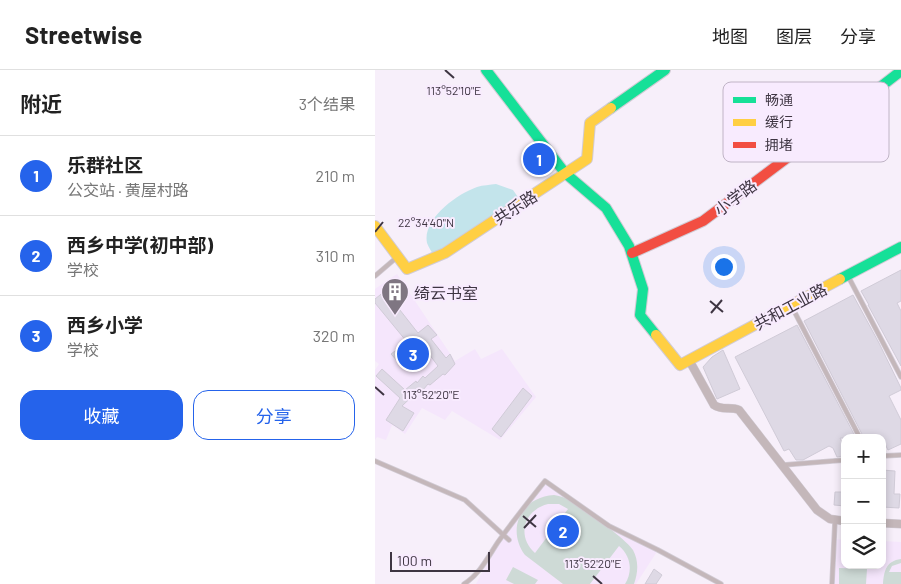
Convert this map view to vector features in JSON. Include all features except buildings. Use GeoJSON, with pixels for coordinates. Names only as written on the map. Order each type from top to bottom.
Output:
{"type":"FeatureCollection","features":[{"type":"Feature","properties":{"kind":"street"},"geometry":{"type":"LineString","coordinates":[[486,70],[565,173],[606,208],[632,253],[643,289],[640,315],[684,362],[714,405],[721,408],[737,408],[817,510],[823,515],[841,521]]}},
{"type":"Feature","properties":{"kind":"street","name":"共乐路"},"geometry":{"type":"LineString","coordinates":[[398,256],[407,269],[445,253],[587,159],[590,123],[665,70]]}},
{"type":"Feature","properties":{"kind":"street","name":"小学路"},"geometry":{"type":"LineString","coordinates":[[886,82],[901,71]]}},
{"type":"Feature","properties":{"kind":"street","name":"小学路"},"geometry":{"type":"LineString","coordinates":[[632,253],[703,221],[781,162]]}},
{"type":"Feature","properties":{"kind":"street"},"geometry":{"type":"LineString","coordinates":[[375,226],[398,256]]}},
{"type":"Feature","properties":{"kind":"street","name":"共和工业路"},"geometry":{"type":"LineString","coordinates":[[684,362],[901,247]]}},
{"type":"Feature","properties":{"kind":"street"},"geometry":{"type":"LineString","coordinates":[[886,523],[901,524]]}},
{"type":"Feature","properties":{"kind":"lane"},"geometry":{"type":"LineString","coordinates":[[375,276],[398,256]]}},
{"type":"Feature","properties":{"kind":"lane"},"geometry":{"type":"LineString","coordinates":[[848,276],[901,377]]}},
{"type":"Feature","properties":{"kind":"lane"},"geometry":{"type":"LineString","coordinates":[[791,306],[859,434]]}},
{"type":"Feature","properties":{"kind":"lane"},"geometry":{"type":"LineString","coordinates":[[886,456],[901,455]]}},
{"type":"Feature","properties":{"kind":"lane"},"geometry":{"type":"LineString","coordinates":[[783,465],[841,460]]}},
{"type":"Feature","properties":{"kind":"lane"},"geometry":{"type":"LineString","coordinates":[[375,461],[465,500],[509,540]]}},
{"type":"Feature","properties":{"kind":"lane"},"geometry":{"type":"LineString","coordinates":[[464,584],[477,573],[503,535],[545,481],[609,526],[721,584]]}},
{"type":"Feature","properties":{"kind":"lane"},"geometry":{"type":"LineString","coordinates":[[832,584],[835,520]]}},
{"type":"Feature","properties":{"kind":"shaded area"},"geometry":{"type":"Polygon","coordinates":[[[397,274],[455,361],[475,349],[481,359],[502,349],[536,397],[500,440],[452,411],[445,420],[422,408],[405,434],[392,425],[386,440],[377,437],[375,440],[375,370],[379,364],[375,361],[375,289],[397,274]]]}},
{"type":"Feature","properties":{"kind":"shaded area"},"geometry":{"type":"Polygon","coordinates":[[[545,481],[609,526],[658,550],[636,584],[476,584],[498,542],[545,481]]]}},
{"type":"Feature","properties":{"kind":"shaded area"},"geometry":{"type":"Polygon","coordinates":[[[554,495],[569,500],[629,545],[635,554],[637,563],[634,584],[625,584],[628,579],[630,564],[626,554],[619,546],[590,584],[563,584],[525,555],[519,545],[517,525],[525,508],[543,497],[554,495]],[[548,504],[540,507],[533,512],[525,524],[524,532],[526,539],[535,553],[568,509],[559,504],[548,504]]]}},
{"type":"Feature","properties":{"kind":"shaded area"},"geometry":{"type":"Polygon","coordinates":[[[834,539],[841,540],[841,569],[886,569],[886,541],[901,542],[901,584],[832,584],[834,539]]]}},
{"type":"Feature","properties":{"kind":"shaded area"},"geometry":{"type":"Polygon","coordinates":[[[901,559],[901,563],[892,566],[889,572],[901,572],[901,584],[883,584],[884,575],[889,564],[901,559]]]}},
{"type":"Feature","properties":{"kind":"shaded area"},"geometry":{"type":"Polygon","coordinates":[[[513,567],[538,580],[535,584],[514,584],[506,580],[513,567]]]}},
{"type":"Feature","properties":{"kind":"shaded area"},"geometry":{"type":"Polygon","coordinates":[[[839,568],[867,569],[866,584],[839,584],[839,568]]]}},
{"type":"Feature","properties":{"kind":"water"},"geometry":{"type":"Polygon","coordinates":[[[496,184],[513,190],[520,200],[433,254],[427,243],[427,234],[435,217],[451,201],[469,190],[479,186],[496,184]]]}},
{"type":"Feature","properties":{"kind":"traffic: fast"},"geometry":{"type":"LineString","coordinates":[[486,70],[565,173],[606,208],[629,246],[643,289],[640,315],[656,335]]}},
{"type":"Feature","properties":{"kind":"traffic: fast"},"geometry":{"type":"LineString","coordinates":[[611,108],[665,70]]}},
{"type":"Feature","properties":{"kind":"traffic: fast"},"geometry":{"type":"LineString","coordinates":[[887,82],[901,71]]}},
{"type":"Feature","properties":{"kind":"traffic: fast"},"geometry":{"type":"LineString","coordinates":[[840,279],[901,247]]}},
{"type":"Feature","properties":{"kind":"traffic: slow"},"geometry":{"type":"LineString","coordinates":[[375,226],[407,269],[445,253],[587,159],[590,123],[611,108]]}},
{"type":"Feature","properties":{"kind":"traffic: slow"},"geometry":{"type":"LineString","coordinates":[[656,335],[680,365],[840,279]]}},
{"type":"Feature","properties":{"kind":"traffic: jam"},"geometry":{"type":"LineString","coordinates":[[632,253],[703,221],[781,162]]}},
{"type":"Feature","properties":{"kind":"place","name":"乐群社区"},"geometry":{"type":"Point","coordinates":[539,159]}},
{"type":"Feature","properties":{"kind":"place","name":"绮云书室"},"geometry":{"type":"Point","coordinates":[395,316]}},
{"type":"Feature","properties":{"kind":"place","name":"西乡小学"},"geometry":{"type":"Point","coordinates":[413,354]}},
{"type":"Feature","properties":{"kind":"place","name":"西乡中学(初中部)"},"geometry":{"type":"Point","coordinates":[563,531]}}]}
